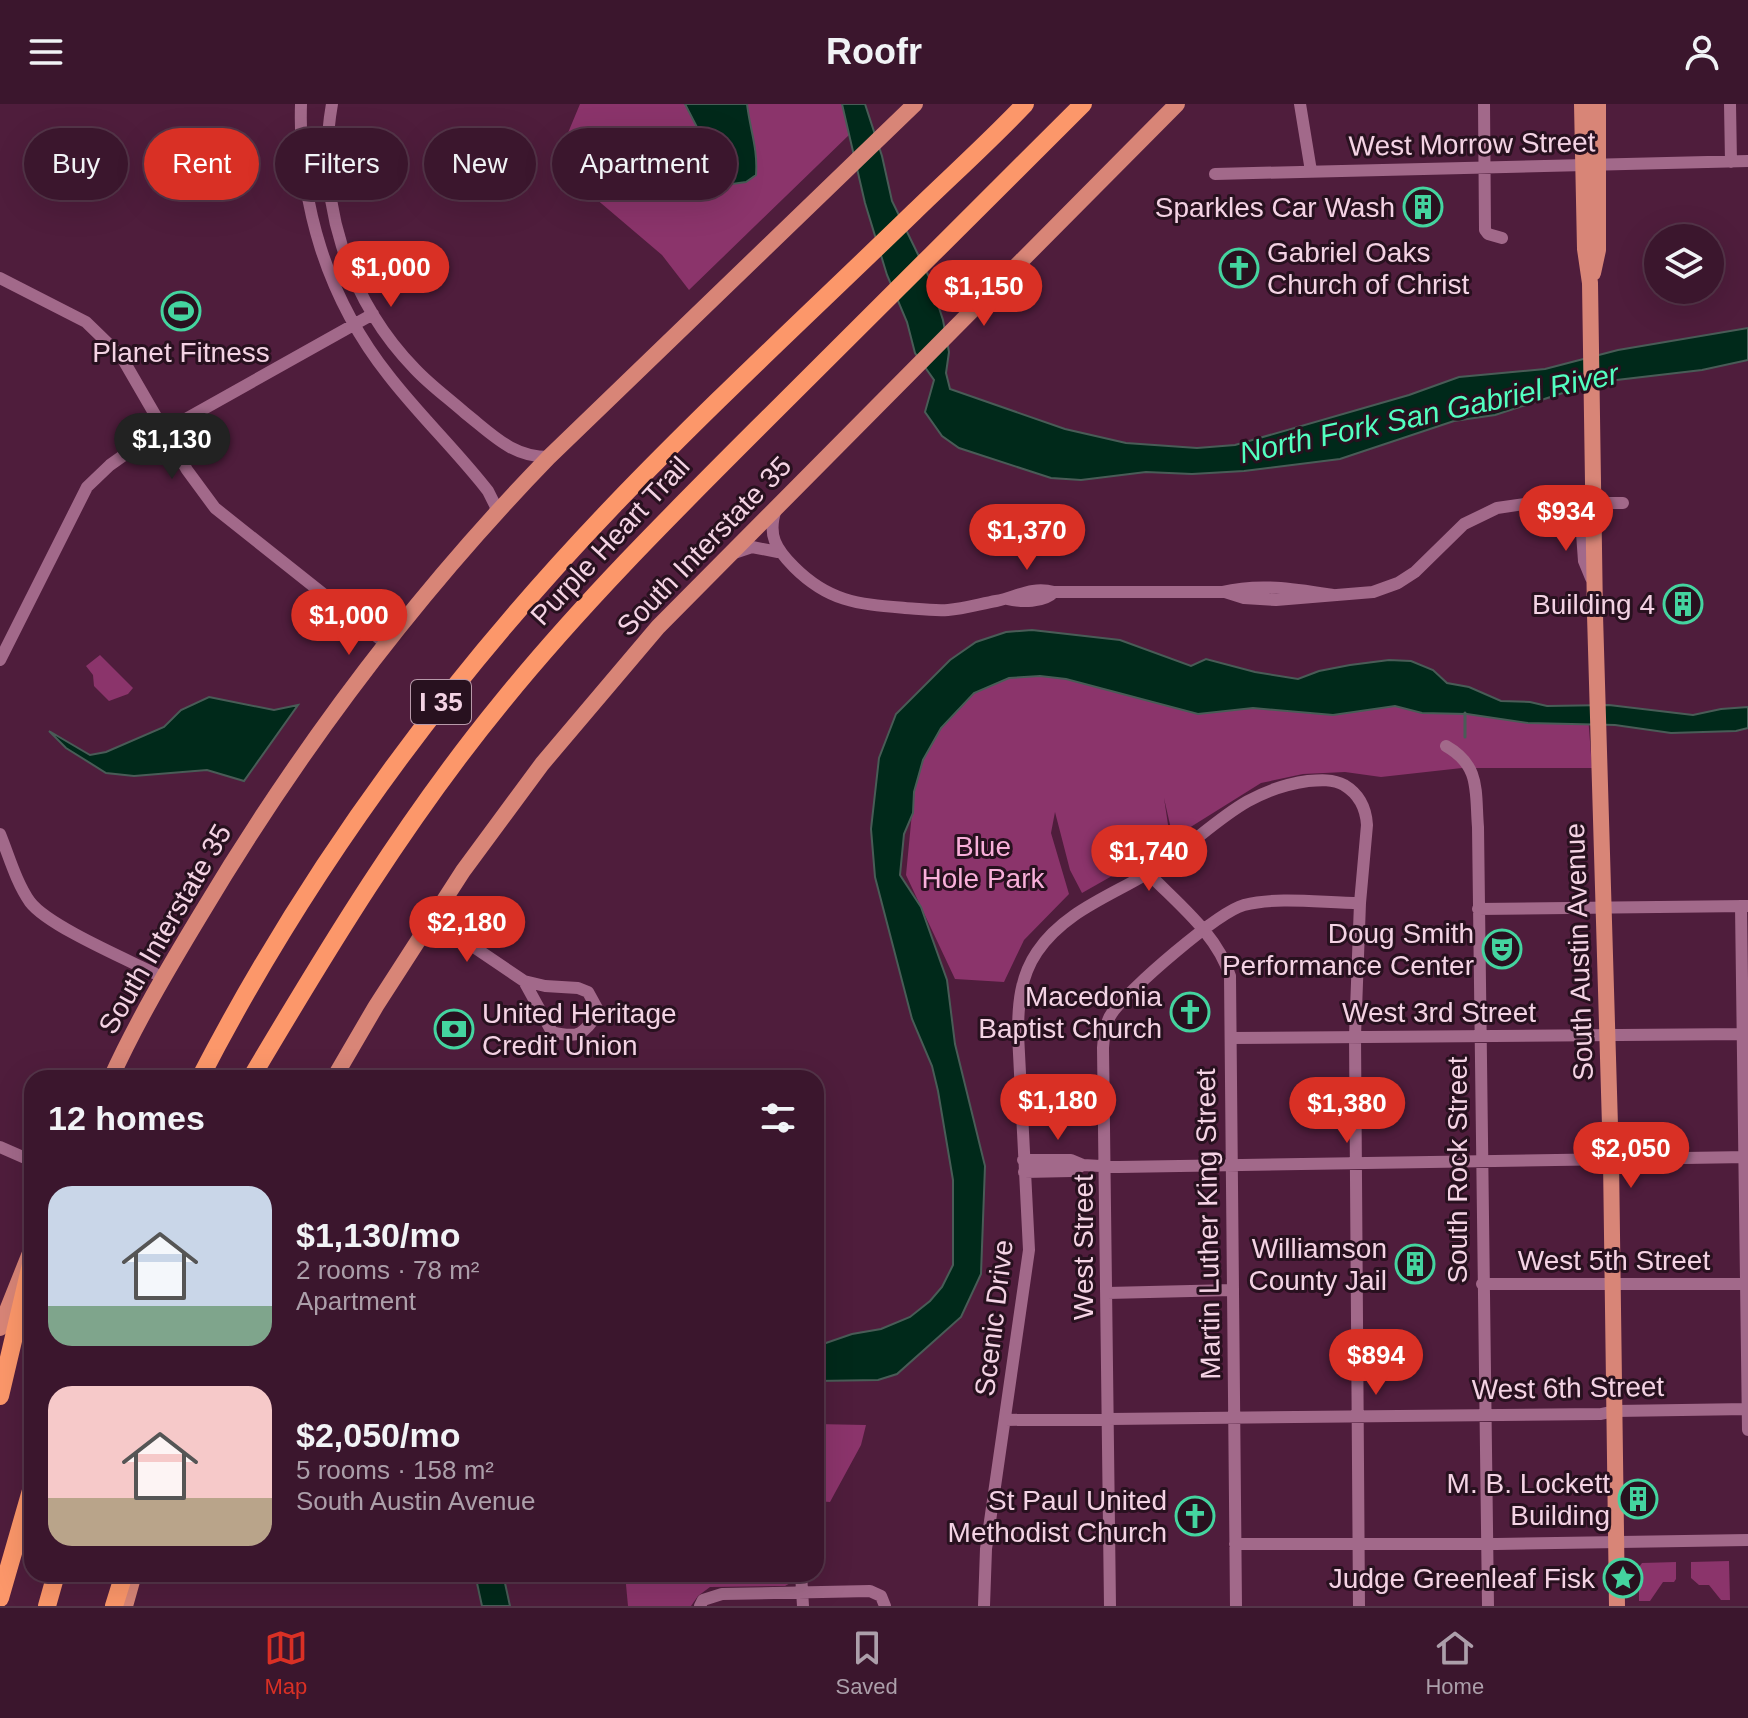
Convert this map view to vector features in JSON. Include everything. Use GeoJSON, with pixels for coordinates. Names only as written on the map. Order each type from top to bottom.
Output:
{"type":"FeatureCollection","features":[{"type":"Feature","properties":{"kind":"highway","name":"Purple Heart Trail"},"geometry":{"type":"LineString","coordinates":[[256,1070],[378,870],[500,704],[602,586],[1083,104]]}},
{"type":"Feature","properties":{"kind":"highway","name":"Purple Heart Trail"},"geometry":{"type":"LineString","coordinates":[[204,1070],[324,866],[441,702],[575,547],[746,374],[1021,109]]}},
{"type":"Feature","properties":{"kind":"highway"},"geometry":{"type":"LineString","coordinates":[[0,1396],[24,1294]]}},
{"type":"Feature","properties":{"kind":"highway"},"geometry":{"type":"LineString","coordinates":[[0,1598],[24,1515]]}},
{"type":"Feature","properties":{"kind":"highway"},"geometry":{"type":"LineString","coordinates":[[47,1606],[54,1582]]}},
{"type":"Feature","properties":{"kind":"highway"},"geometry":{"type":"LineString","coordinates":[[114,1606],[122,1582]]}},
{"type":"Feature","properties":{"kind":"main road","name":"South Interstate 35"},"geometry":{"type":"LineString","coordinates":[[115,1070],[164,978],[237,854],[292,770],[385,643],[495,512],[549,457],[915,104]]}},
{"type":"Feature","properties":{"kind":"main road","name":"South Interstate 35"},"geometry":{"type":"LineString","coordinates":[[339,1070],[463,871],[542,764],[658,627],[1177,104]]}},
{"type":"Feature","properties":{"kind":"main road"},"geometry":{"type":"LineString","coordinates":[[1582,104],[1590,165]]}},
{"type":"Feature","properties":{"kind":"main road"},"geometry":{"type":"LineString","coordinates":[[1590,165],[1598,104]]}},
{"type":"Feature","properties":{"kind":"main road","name":"South Austin Avenue"},"geometry":{"type":"LineString","coordinates":[[1590,165],[1585,249],[1591,307],[1595,615],[1611,1160],[1617,1606]]}},
{"type":"Feature","properties":{"kind":"main road"},"geometry":{"type":"LineString","coordinates":[[0,1328],[24,1268]]}},
{"type":"Feature","properties":{"kind":"main road"},"geometry":{"type":"LineString","coordinates":[[125,1606],[132,1582]]}},
{"type":"Feature","properties":{"kind":"street"},"geometry":{"type":"LineString","coordinates":[[301,104],[301,128]]}},
{"type":"Feature","properties":{"kind":"street"},"geometry":{"type":"LineString","coordinates":[[330,128],[332,104]]}},
{"type":"Feature","properties":{"kind":"street"},"geometry":{"type":"LineString","coordinates":[[1300,104],[1311,171]]}},
{"type":"Feature","properties":{"kind":"street"},"geometry":{"type":"LineString","coordinates":[[1484,104],[1485,230],[1502,238]]}},
{"type":"Feature","properties":{"kind":"street"},"geometry":{"type":"LineString","coordinates":[[1730,104],[1731,162]]}},
{"type":"Feature","properties":{"kind":"street","name":"West Morrow Street"},"geometry":{"type":"LineString","coordinates":[[1215,174],[1748,161]]}},
{"type":"Feature","properties":{"kind":"street"},"geometry":{"type":"LineString","coordinates":[[309,200],[327,269],[354,324],[387,375],[487,489],[495,512]]}},
{"type":"Feature","properties":{"kind":"street"},"geometry":{"type":"LineString","coordinates":[[331,200],[341,245],[353,277],[389,338],[415,369],[517,452],[532,457],[549,457]]}},
{"type":"Feature","properties":{"kind":"street"},"geometry":{"type":"LineString","coordinates":[[0,278],[99,331],[121,356],[193,479],[215,508],[385,643]]}},
{"type":"Feature","properties":{"kind":"street"},"geometry":{"type":"LineString","coordinates":[[0,660],[87,487],[110,465],[134,448],[373,314]]}},
{"type":"Feature","properties":{"kind":"street"},"geometry":{"type":"LineString","coordinates":[[1554,503],[1581,519],[1584,561],[1597,591]]}},
{"type":"Feature","properties":{"kind":"street"},"geometry":{"type":"LineString","coordinates":[[777,506],[771,526],[778,552],[824,592],[865,605],[949,610],[1007,599],[1035,589],[1054,592],[1222,592],[1262,586],[1333,595],[1373,592],[1398,583],[1417,570],[1455,532],[1481,514],[1514,504],[1623,503]]}},
{"type":"Feature","properties":{"kind":"street"},"geometry":{"type":"LineString","coordinates":[[728,556],[752,547],[778,552]]}},
{"type":"Feature","properties":{"kind":"street","name":"South Rock Street"},"geometry":{"type":"LineString","coordinates":[[1446,746],[1465,759],[1473,772],[1478,827],[1488,1606]]}},
{"type":"Feature","properties":{"kind":"street","name":"Scenic Drive"},"geometry":{"type":"LineString","coordinates":[[984,1606],[986,1549],[1029,1250],[1018,1017],[1019,999],[1029,965],[1050,935],[1084,909],[1148,873],[1228,814],[1267,790],[1331,780],[1348,787],[1367,815],[1355,1036],[1359,1606]]}},
{"type":"Feature","properties":{"kind":"street"},"geometry":{"type":"LineString","coordinates":[[0,834],[24,891],[36,908],[65,928],[164,978]]}},
{"type":"Feature","properties":{"kind":"street","name":"Martin Luther King Street"},"geometry":{"type":"LineString","coordinates":[[1148,873],[1213,939],[1230,976],[1236,1606]]}},
{"type":"Feature","properties":{"kind":"street","name":"West Street"},"geometry":{"type":"LineString","coordinates":[[1110,1606],[1103,1048],[1107,1022],[1126,998],[1223,914],[1262,902],[1360,903]]}},
{"type":"Feature","properties":{"kind":"street"},"geometry":{"type":"LineString","coordinates":[[1478,909],[1744,906],[1748,1430]]}},
{"type":"Feature","properties":{"kind":"street"},"geometry":{"type":"LineString","coordinates":[[431,918],[524,981],[588,992],[599,1012],[584,1033],[573,1036],[552,1032],[524,981]]}},
{"type":"Feature","properties":{"kind":"street","name":"West 3rd Street"},"geometry":{"type":"LineString","coordinates":[[1231,1038],[1745,1034]]}},
{"type":"Feature","properties":{"kind":"street"},"geometry":{"type":"LineString","coordinates":[[0,1147],[24,1158]]}},
{"type":"Feature","properties":{"kind":"street"},"geometry":{"type":"LineString","coordinates":[[1024,1166],[1072,1171],[1083,1165],[1746,1157]]}},
{"type":"Feature","properties":{"kind":"street","name":"West 5th Street"},"geometry":{"type":"LineString","coordinates":[[1482,1284],[1747,1284]]}},
{"type":"Feature","properties":{"kind":"street"},"geometry":{"type":"LineString","coordinates":[[1107,1293],[1233,1290]]}},
{"type":"Feature","properties":{"kind":"street","name":"West 6th Street"},"geometry":{"type":"LineString","coordinates":[[1005,1420],[1601,1414],[1615,1411],[1748,1409]]}},
{"type":"Feature","properties":{"kind":"street"},"geometry":{"type":"LineString","coordinates":[[1235,1544],[1748,1540]]}},
{"type":"Feature","properties":{"kind":"street"},"geometry":{"type":"LineString","coordinates":[[801,1582],[803,1606]]}},
{"type":"Feature","properties":{"kind":"street"},"geometry":{"type":"LineString","coordinates":[[702,1603],[722,1594],[870,1591],[883,1601]]}},
{"type":"Feature","properties":{"kind":"green space"},"geometry":{"type":"Polygon","coordinates":[[[580,104],[845,104],[849,135],[689,290],[662,255],[597,200],[737,200],[737,128],[570,128],[580,104]]]}},
{"type":"Feature","properties":{"kind":"green space"},"geometry":{"type":"Polygon","coordinates":[[[100,655],[133,688],[128,694],[109,701],[94,686],[93,675],[86,666],[100,655]]]}},
{"type":"Feature","properties":{"kind":"green space","name":"Blue Hole Park"},"geometry":{"type":"Polygon","coordinates":[[[1040,676],[1066,679],[1198,714],[1253,708],[1358,711],[1395,706],[1422,713],[1588,715],[1592,768],[1462,768],[1381,777],[1345,772],[1303,774],[1261,783],[1173,838],[1164,798],[1170,838],[1082,893],[1070,870],[1055,812],[1051,833],[1069,894],[1024,940],[1004,982],[955,979],[906,875],[914,792],[923,760],[941,728],[974,693],[1009,678],[1040,676]]]}},
{"type":"Feature","properties":{"kind":"green space"},"geometry":{"type":"Polygon","coordinates":[[[824,1424],[866,1425],[861,1445],[830,1502],[824,1502],[824,1424]]]}},
{"type":"Feature","properties":{"kind":"green space"},"geometry":{"type":"Polygon","coordinates":[[[1729,1561],[1730,1600],[1721,1600],[1709,1585],[1699,1585],[1691,1578],[1691,1562],[1729,1561]]]}},
{"type":"Feature","properties":{"kind":"green space"},"geometry":{"type":"Polygon","coordinates":[[[1676,1562],[1674,1582],[1663,1582],[1650,1601],[1639,1601],[1639,1567],[1642,1563],[1676,1562]]]}},
{"type":"Feature","properties":{"kind":"green space"},"geometry":{"type":"Polygon","coordinates":[[[626,1582],[792,1582],[785,1586],[710,1587],[691,1606],[628,1606],[626,1582]]]}},
{"type":"Feature","properties":{"kind":"water"},"geometry":{"type":"Polygon","coordinates":[[[685,104],[747,104],[755,148],[756,175],[746,182],[737,183],[737,128],[697,128],[685,104]]]}},
{"type":"Feature","properties":{"kind":"water","name":"North Fork San Gabriel River"},"geometry":{"type":"Polygon","coordinates":[[[842,104],[865,104],[882,156],[892,201],[929,277],[943,320],[949,352],[946,373],[950,389],[1065,429],[1126,443],[1197,448],[1235,445],[1409,395],[1459,377],[1545,369],[1618,350],[1748,328],[1748,360],[1702,370],[1608,381],[1495,415],[1454,421],[1340,459],[1244,471],[1192,474],[1146,472],[1081,480],[1051,478],[959,448],[942,436],[925,412],[934,380],[915,353],[907,322],[887,275],[865,203],[842,104]]]}},
{"type":"Feature","properties":{"kind":"water"},"geometry":{"type":"Polygon","coordinates":[[[1032,630],[1120,640],[1191,666],[1206,659],[1298,679],[1350,665],[1389,660],[1411,661],[1433,670],[1447,683],[1469,687],[1501,701],[1547,706],[1609,705],[1693,715],[1748,707],[1748,728],[1671,733],[1615,725],[1528,723],[1467,714],[1422,713],[1395,706],[1333,715],[1253,708],[1198,714],[1066,679],[1040,676],[1009,678],[974,693],[941,728],[923,760],[914,792],[913,813],[904,834],[900,875],[921,907],[947,980],[955,1044],[985,1166],[981,1274],[961,1317],[897,1374],[878,1380],[824,1381],[824,1343],[881,1329],[910,1317],[942,1287],[953,1265],[953,1180],[938,1091],[932,1066],[912,1019],[875,877],[871,829],[879,758],[896,714],[950,660],[976,642],[1006,632],[1032,630]]]}},
{"type":"Feature","properties":{"kind":"water"},"geometry":{"type":"Polygon","coordinates":[[[209,697],[274,710],[298,705],[244,781],[207,770],[134,776],[106,773],[66,748],[49,731],[90,755],[106,752],[164,727],[181,710],[209,697]]]}},
{"type":"Feature","properties":{"kind":"water"},"geometry":{"type":"Polygon","coordinates":[[[477,1582],[505,1582],[510,1606],[482,1606],[477,1582]]]}},
{"type":"Feature","properties":{"kind":"waterway"},"geometry":{"type":"LineString","coordinates":[[1465,713],[1465,737]]}},
{"type":"Feature","properties":{"kind":"place","name":"Sparkles Car Wash"},"geometry":{"type":"Point","coordinates":[1423,207]}},
{"type":"Feature","properties":{"kind":"place","name":"Gabriel Oaks Church of Christ"},"geometry":{"type":"Point","coordinates":[1239,268]}},
{"type":"Feature","properties":{"kind":"place","name":"Planet Fitness"},"geometry":{"type":"Point","coordinates":[181,311]}},
{"type":"Feature","properties":{"kind":"place","name":"Building 4"},"geometry":{"type":"Point","coordinates":[1683,604]}},
{"type":"Feature","properties":{"kind":"place","name":"Doug Smith Performance Center"},"geometry":{"type":"Point","coordinates":[1502,949]}},
{"type":"Feature","properties":{"kind":"place","name":"Macedonia Baptist Church"},"geometry":{"type":"Point","coordinates":[1190,1012]}},
{"type":"Feature","properties":{"kind":"place","name":"United Heritage Credit Union"},"geometry":{"type":"Point","coordinates":[454,1029]}},
{"type":"Feature","properties":{"kind":"place","name":"Williamson County Jail"},"geometry":{"type":"Point","coordinates":[1415,1264]}},
{"type":"Feature","properties":{"kind":"place","name":"M. B. Lockett Building"},"geometry":{"type":"Point","coordinates":[1638,1499]}},
{"type":"Feature","properties":{"kind":"place","name":"St Paul United Methodist Church"},"geometry":{"type":"Point","coordinates":[1195,1516]}},
{"type":"Feature","properties":{"kind":"place","name":"Judge Greenleaf Fisk"},"geometry":{"type":"Point","coordinates":[1623,1578]}}]}
